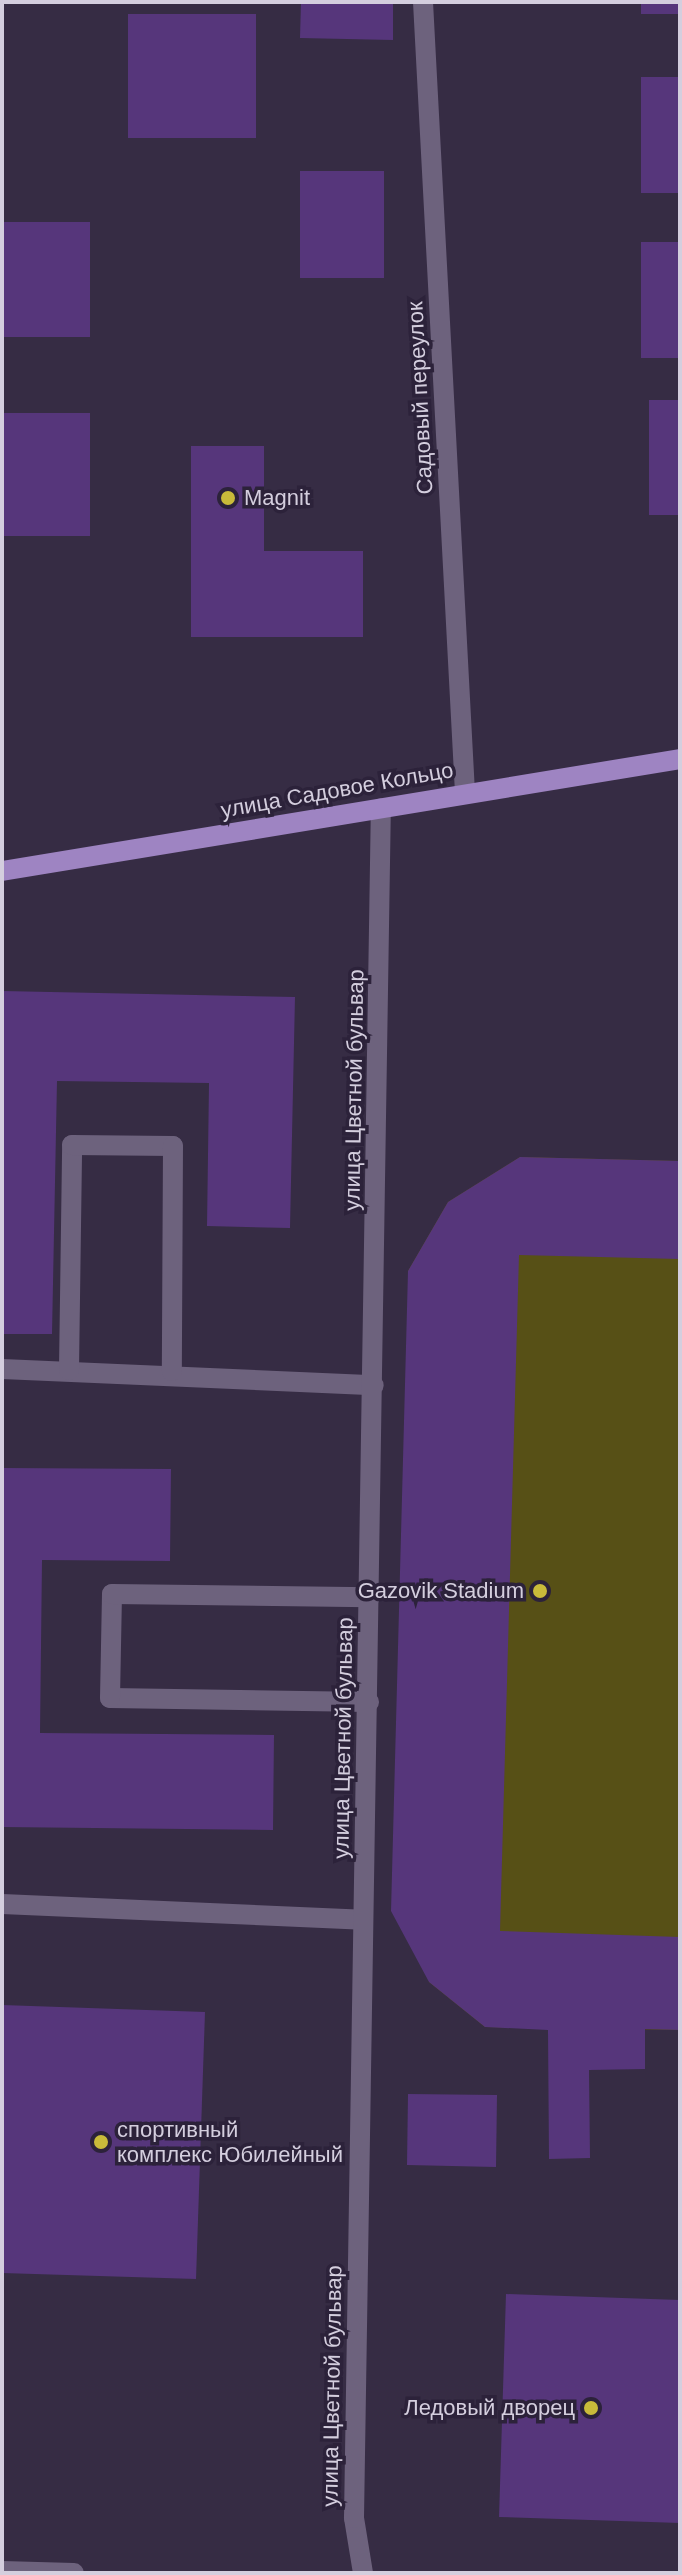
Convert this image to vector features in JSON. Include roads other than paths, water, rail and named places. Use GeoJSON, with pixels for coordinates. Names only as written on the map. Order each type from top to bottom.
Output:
{"type":"FeatureCollection","features":[{"type":"Feature","properties":{"kind":"main road","name":"улица Садовое Кольцо"},"geometry":{"type":"LineString","coordinates":[[2,871],[465,792],[680,759]]}},
{"type":"Feature","properties":{"kind":"street","name":"Садовый переулок"},"geometry":{"type":"LineString","coordinates":[[423,2],[465,792]]}},
{"type":"Feature","properties":{"kind":"street","name":"улица Цветной бульвар"},"geometry":{"type":"LineString","coordinates":[[363,2573],[354,2518],[381,808]]}},
{"type":"Feature","properties":{"kind":"street"},"geometry":{"type":"LineString","coordinates":[[69,1370],[72,1145],[173,1146],[172,1371]]}},
{"type":"Feature","properties":{"kind":"street"},"geometry":{"type":"LineString","coordinates":[[2,1369],[172,1371],[374,1385]]}},
{"type":"Feature","properties":{"kind":"street"},"geometry":{"type":"LineString","coordinates":[[369,1702],[110,1698],[112,1594],[370,1597]]}},
{"type":"Feature","properties":{"kind":"street"},"geometry":{"type":"LineString","coordinates":[[2,1904],[363,1920]]}},
{"type":"Feature","properties":{"kind":"street"},"geometry":{"type":"LineString","coordinates":[[2,2571],[74,2573]]}},
{"type":"Feature","properties":{"kind":"place","name":"Magnit"},"geometry":{"type":"Point","coordinates":[228,498]}},
{"type":"Feature","properties":{"kind":"place","name":"Gazovik Stadium"},"geometry":{"type":"Point","coordinates":[540,1591]}},
{"type":"Feature","properties":{"kind":"place","name":"спортивный комплекс Юбилейный"},"geometry":{"type":"Point","coordinates":[101,2142]}},
{"type":"Feature","properties":{"kind":"place","name":"Ледовый дворец"},"geometry":{"type":"Point","coordinates":[591,2408]}}]}
